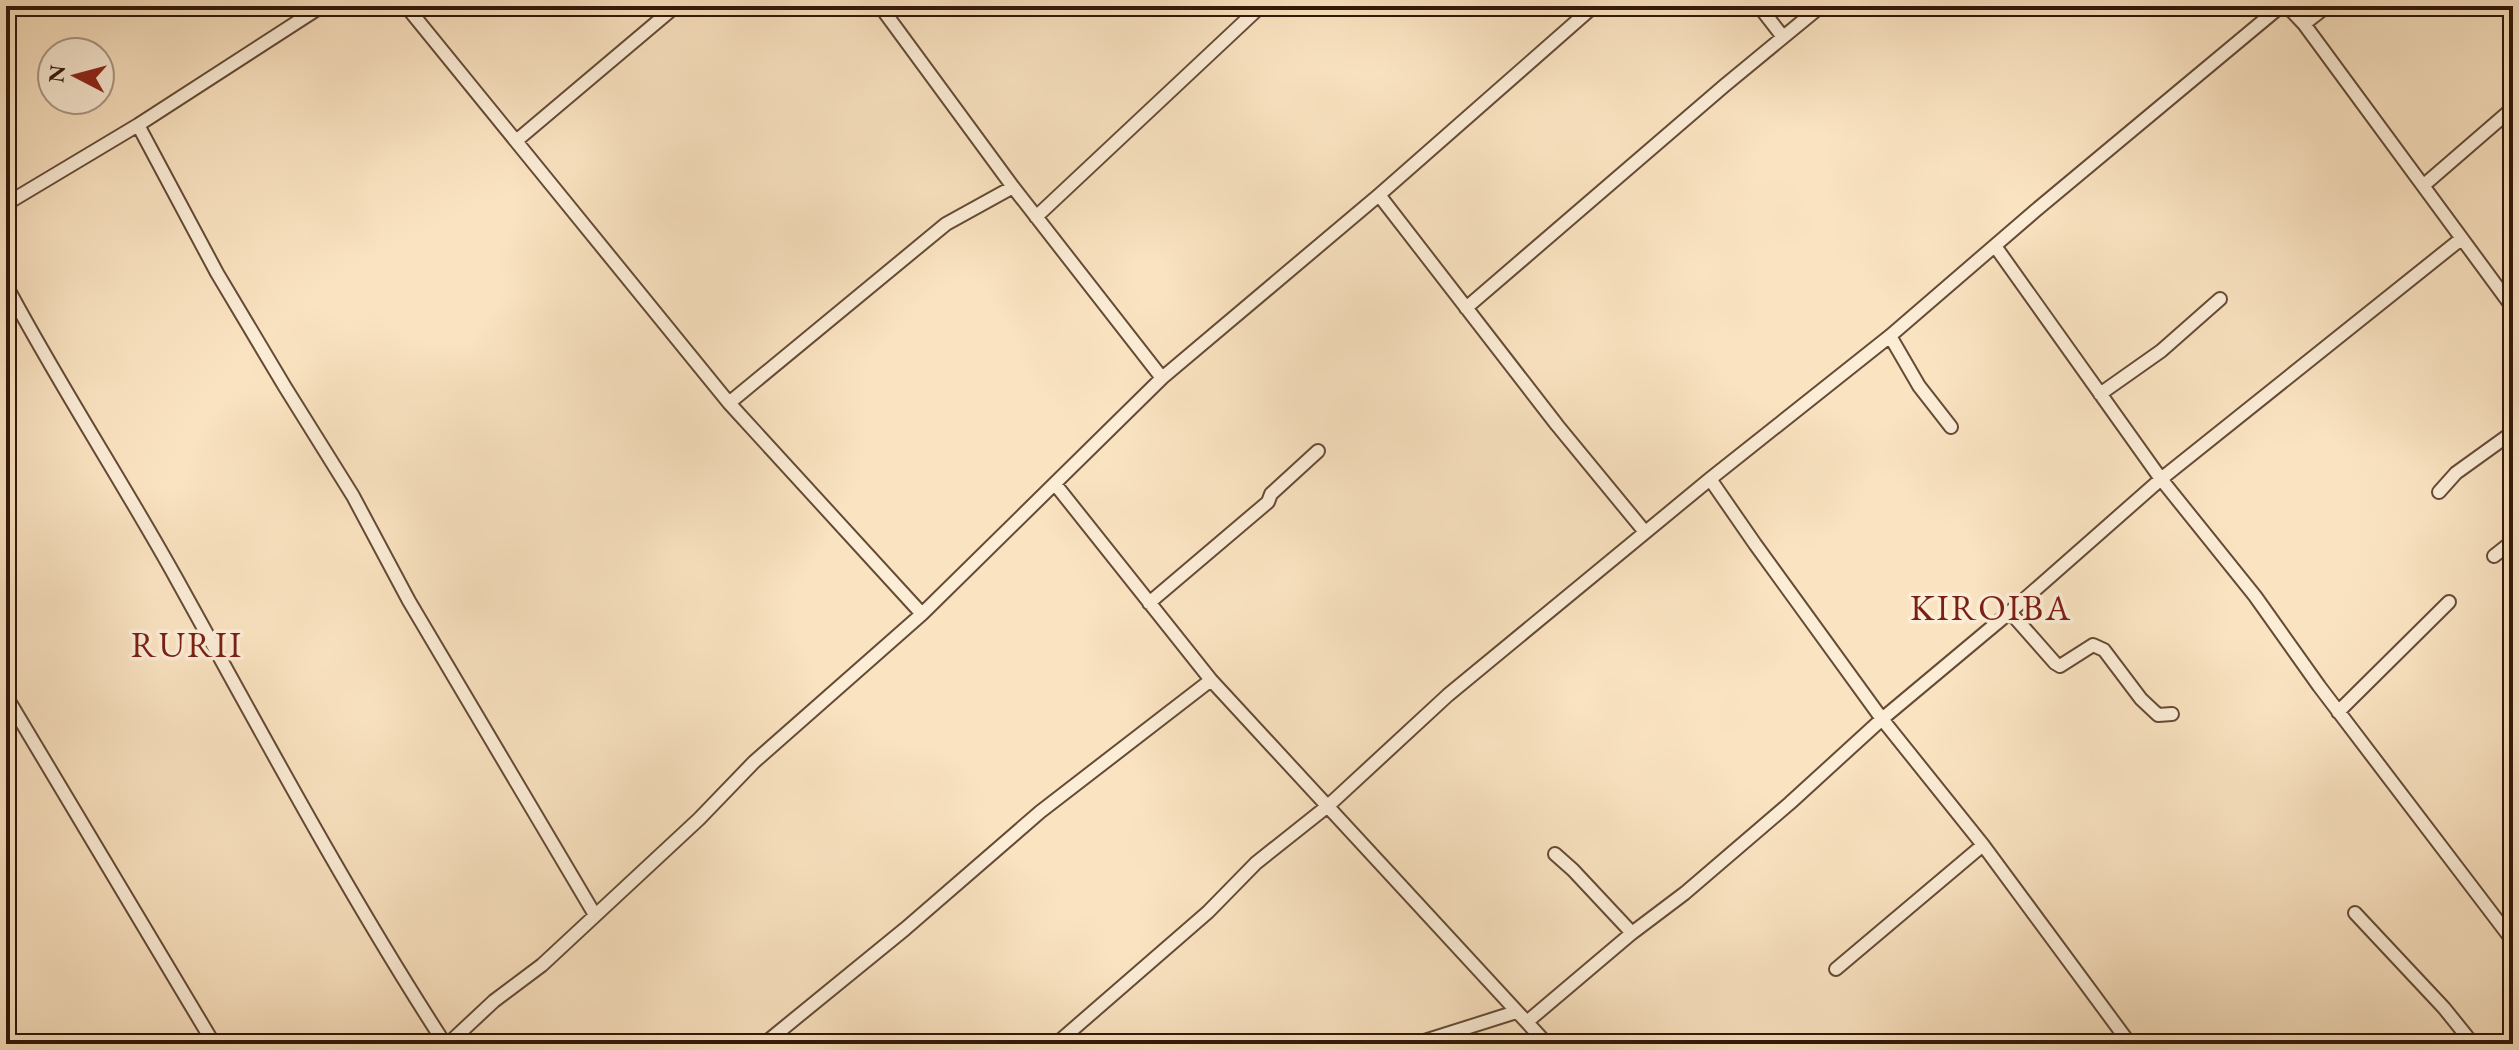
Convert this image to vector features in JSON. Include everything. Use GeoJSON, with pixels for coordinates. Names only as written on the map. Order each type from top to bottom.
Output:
{"type":"FeatureCollection","features":[{"type":"Feature","properties":{"kind":"street"},"geometry":{"type":"LineString","coordinates":[[6,204],[138,125],[322,6]]}},
{"type":"Feature","properties":{"kind":"street"},"geometry":{"type":"LineString","coordinates":[[406,6],[729,403],[922,614]]}},
{"type":"Feature","properties":{"kind":"street"},"geometry":{"type":"LineString","coordinates":[[516,141],[676,6]]}},
{"type":"Feature","properties":{"kind":"street"},"geometry":{"type":"LineString","coordinates":[[880,6],[1013,187],[1162,378]]}},
{"type":"Feature","properties":{"kind":"street"},"geometry":{"type":"LineString","coordinates":[[1036,217],[1261,6]]}},
{"type":"Feature","properties":{"kind":"street"},"geometry":{"type":"LineString","coordinates":[[6,285],[64,391],[175,576],[389,959],[447,1044],[494,1001],[542,965],[699,819],[754,762],[922,614],[1162,378],[1379,195],[1594,6]]}},
{"type":"Feature","properties":{"kind":"street"},"geometry":{"type":"LineString","coordinates":[[1759,6],[1783,37]]}},
{"type":"Feature","properties":{"kind":"street"},"geometry":{"type":"LineString","coordinates":[[1466,308],[1821,6]]}},
{"type":"Feature","properties":{"kind":"street"},"geometry":{"type":"LineString","coordinates":[[1056,1044],[1208,912],[1256,863],[1329,805],[1448,695],[1710,479],[1890,336],[2284,6],[2304,24],[2513,308]]}},
{"type":"Feature","properties":{"kind":"street"},"geometry":{"type":"LineString","coordinates":[[2304,24],[2327,6]]}},
{"type":"Feature","properties":{"kind":"street"},"geometry":{"type":"LineString","coordinates":[[2424,185],[2513,108]]}},
{"type":"Feature","properties":{"kind":"street"},"geometry":{"type":"LineString","coordinates":[[138,125],[217,273],[353,496],[409,601],[595,915]]}},
{"type":"Feature","properties":{"kind":"street"},"geometry":{"type":"LineString","coordinates":[[729,403],[946,224],[1013,187]]}},
{"type":"Feature","properties":{"kind":"street"},"geometry":{"type":"LineString","coordinates":[[1379,195],[1557,425],[1645,532]]}},
{"type":"Feature","properties":{"kind":"street"},"geometry":{"type":"LineString","coordinates":[[1528,1021],[1720,863],[2161,479],[2461,239]]}},
{"type":"Feature","properties":{"kind":"street"},"geometry":{"type":"LineString","coordinates":[[1995,246],[2161,479],[2255,596],[2338,712],[2513,941]]}},
{"type":"Feature","properties":{"kind":"street"},"geometry":{"type":"LineString","coordinates":[[2100,394],[2161,351],[2220,299]]}},
{"type":"Feature","properties":{"kind":"street"},"geometry":{"type":"LineString","coordinates":[[1890,336],[1919,386],[1951,427]]}},
{"type":"Feature","properties":{"kind":"street"},"geometry":{"type":"LineString","coordinates":[[2439,492],[2456,473],[2513,432]]}},
{"type":"Feature","properties":{"kind":"street"},"geometry":{"type":"LineString","coordinates":[[1149,603],[1268,502],[1271,494],[1318,451]]}},
{"type":"Feature","properties":{"kind":"street"},"geometry":{"type":"LineString","coordinates":[[1710,479],[1882,719],[1983,845],[2130,1044]]}},
{"type":"Feature","properties":{"kind":"street"},"geometry":{"type":"LineString","coordinates":[[1055,484],[1211,680],[1547,1044]]}},
{"type":"Feature","properties":{"kind":"street"},"geometry":{"type":"LineString","coordinates":[[2494,556],[2513,541]]}},
{"type":"Feature","properties":{"kind":"street"},"geometry":{"type":"LineString","coordinates":[[2338,712],[2449,602]]}},
{"type":"Feature","properties":{"kind":"street"},"geometry":{"type":"LineString","coordinates":[[2010,612],[2055,663],[2060,666],[2093,645],[2104,650],[2141,699],[2158,715],[2172,714]]}},
{"type":"Feature","properties":{"kind":"street"},"geometry":{"type":"LineString","coordinates":[[764,1044],[905,929],[1040,812],[1211,680]]}},
{"type":"Feature","properties":{"kind":"street"},"geometry":{"type":"LineString","coordinates":[[6,696],[214,1044]]}},
{"type":"Feature","properties":{"kind":"street"},"geometry":{"type":"LineString","coordinates":[[1836,969],[1983,845]]}},
{"type":"Feature","properties":{"kind":"street"},"geometry":{"type":"LineString","coordinates":[[1555,854],[1632,933]]}},
{"type":"Feature","properties":{"kind":"street"},"geometry":{"type":"LineString","coordinates":[[2355,913],[2444,1008],[2473,1044]]}},
{"type":"Feature","properties":{"kind":"street"},"geometry":{"type":"LineString","coordinates":[[1415,1044],[1516,1012]]}},
{"type":"Feature","properties":{"kind":"district","name":"KIROIBA"},"geometry":{"type":"Point","coordinates":[1991,607]}},
{"type":"Feature","properties":{"kind":"district","name":"RURII"},"geometry":{"type":"Point","coordinates":[187,644]}}]}
